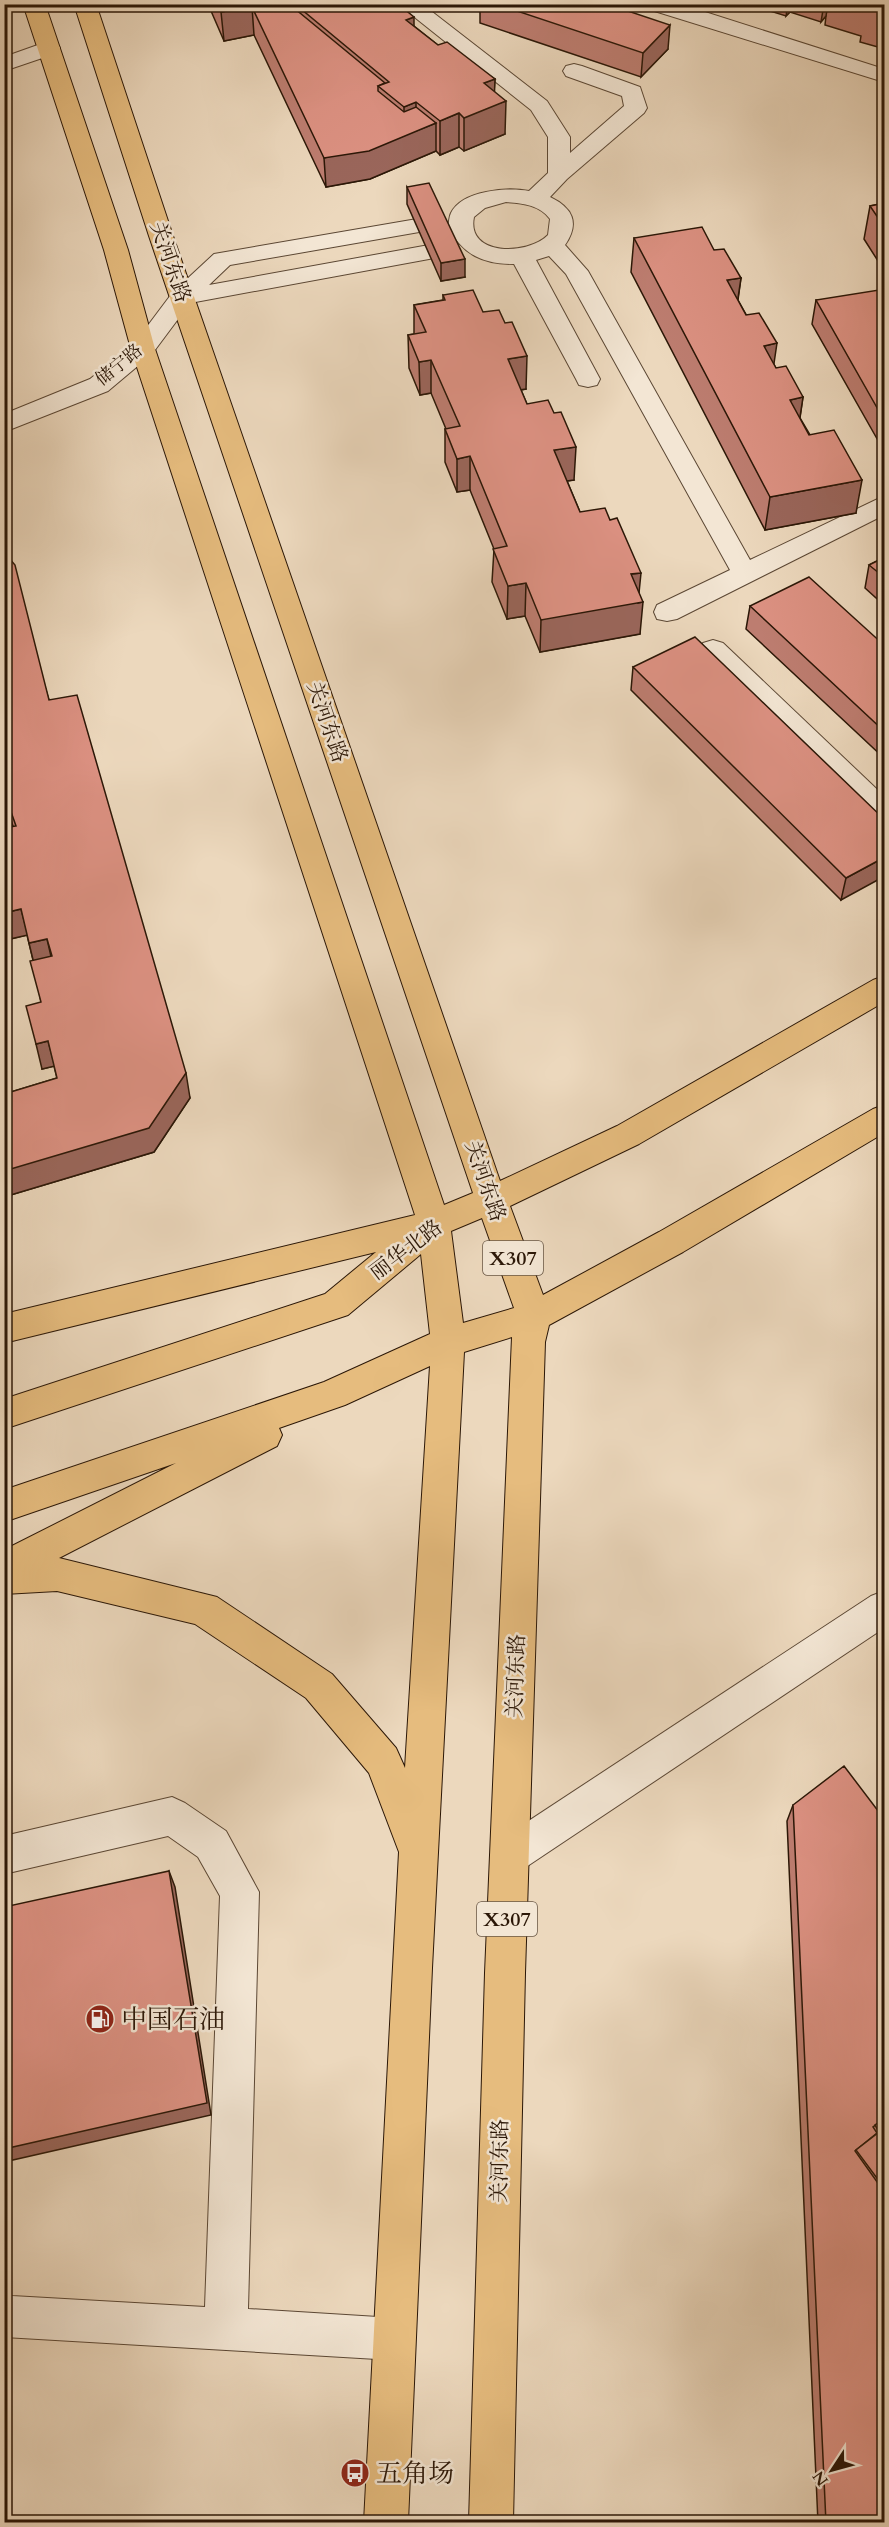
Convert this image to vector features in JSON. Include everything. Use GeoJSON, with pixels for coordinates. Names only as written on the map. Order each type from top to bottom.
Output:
{"type":"FeatureCollection","features":[{"type":"Feature","properties":{"kind":"main road"},"geometry":{"type":"LineString","coordinates":[[34,4],[116,250],[143,349],[434,1224],[448,1342],[418,1851],[386,2523]]}},
{"type":"Feature","properties":{"kind":"main road","name":"关河东路"},"geometry":{"type":"LineString","coordinates":[[85,4],[182,297],[491,1200],[534,1316],[528,1342],[510,1856],[491,2523]]}},
{"type":"Feature","properties":{"kind":"main road","name":"丽华北路"},"geometry":{"type":"LineString","coordinates":[[4,1414],[336,1305],[434,1224],[491,1200],[628,1135],[885,988]]}},
{"type":"Feature","properties":{"kind":"main road"},"geometry":{"type":"LineString","coordinates":[[4,1506],[333,1394],[448,1342],[534,1316],[671,1242],[885,1118]]}},
{"type":"Feature","properties":{"kind":"main road"},"geometry":{"type":"LineString","coordinates":[[4,1329],[434,1224]]}},
{"type":"Feature","properties":{"kind":"main road"},"geometry":{"type":"LineString","coordinates":[[4,1568],[448,1342]]}},
{"type":"Feature","properties":{"kind":"main road"},"geometry":{"type":"LineString","coordinates":[[4,1577],[57,1574],[204,1609],[319,1686],[383,1761],[418,1851]]}},
{"type":"Feature","properties":{"kind":"street"},"geometry":{"type":"LineString","coordinates":[[408,4],[539,106],[559,137],[559,174]]}},
{"type":"Feature","properties":{"kind":"street"},"geometry":{"type":"LineString","coordinates":[[656,4],[885,76]]}},
{"type":"Feature","properties":{"kind":"street"},"geometry":{"type":"LineString","coordinates":[[4,65],[49,48]]}},
{"type":"Feature","properties":{"kind":"street"},"geometry":{"type":"LineString","coordinates":[[535,199],[559,174],[636,108],[632,92],[574,71]]}},
{"type":"Feature","properties":{"kind":"street"},"geometry":{"type":"LineString","coordinates":[[182,297],[440,250],[480,250],[503,257],[522,257],[539,253],[552,246],[560,236],[563,225],[554,210],[535,199],[505,195],[490,197],[439,222]]}},
{"type":"Feature","properties":{"kind":"street"},"geometry":{"type":"LineString","coordinates":[[439,222],[459,228],[462,237],[480,250]]}},
{"type":"Feature","properties":{"kind":"street","name":"储宁路"},"geometry":{"type":"LineString","coordinates":[[4,424],[99,385],[143,349],[182,297],[222,259],[439,222]]}},
{"type":"Feature","properties":{"kind":"street"},"geometry":{"type":"LineString","coordinates":[[552,246],[576,271],[745,574]]}},
{"type":"Feature","properties":{"kind":"street"},"geometry":{"type":"LineString","coordinates":[[522,257],[588,379]]}},
{"type":"Feature","properties":{"kind":"street"},"geometry":{"type":"LineString","coordinates":[[667,612],[885,505]]}},
{"type":"Feature","properties":{"kind":"street"},"geometry":{"type":"LineString","coordinates":[[713,650],[885,813]]}},
{"type":"Feature","properties":{"kind":"street"},"geometry":{"type":"LineString","coordinates":[[510,1856],[885,1608]]}},
{"type":"Feature","properties":{"kind":"street"},"geometry":{"type":"LineString","coordinates":[[4,1855],[172,1816],[212,1844],[240,1892],[226,2329]]}},
{"type":"Feature","properties":{"kind":"street"},"geometry":{"type":"LineString","coordinates":[[4,2314],[7,2317],[394,2339]]}},
{"type":"Feature","properties":{"kind":"building"},"geometry":{"type":"Polygon","coordinates":[[[218,4],[289,4],[385,83],[378,86],[378,91],[404,112],[416,107],[436,123],[369,151],[324,158],[252,7],[221,12],[218,4]]]}},
{"type":"Feature","properties":{"kind":"building"},"geometry":{"type":"Polygon","coordinates":[[[295,4],[398,4],[414,17],[406,20],[438,45],[447,42],[495,79],[484,83],[506,101],[464,118],[459,113],[440,121],[416,102],[404,107],[378,86],[389,82],[295,4]]]}},
{"type":"Feature","properties":{"kind":"building"},"geometry":{"type":"Polygon","coordinates":[[[496,4],[607,4],[670,25],[643,53],[496,4]]]}},
{"type":"Feature","properties":{"kind":"building"},"geometry":{"type":"Polygon","coordinates":[[[869,4],[885,4],[885,14],[865,8],[869,4]]]}},
{"type":"Feature","properties":{"kind":"building"},"geometry":{"type":"Polygon","coordinates":[[[429,183],[465,259],[441,263],[407,187],[429,183]]]}},
{"type":"Feature","properties":{"kind":"building"},"geometry":{"type":"Polygon","coordinates":[[[885,203],[885,228],[870,206],[885,203]]]}},
{"type":"Feature","properties":{"kind":"building"},"geometry":{"type":"Polygon","coordinates":[[[702,227],[714,250],[724,249],[741,278],[727,280],[746,315],[759,313],[777,343],[764,346],[776,368],[786,366],[803,397],[790,400],[809,435],[834,430],[862,480],[770,497],[634,238],[702,227]]]}},
{"type":"Feature","properties":{"kind":"building"},"geometry":{"type":"Polygon","coordinates":[[[473,290],[483,312],[499,310],[505,323],[512,322],[527,356],[508,359],[527,404],[548,400],[554,413],[561,412],[576,447],[554,450],[580,512],[605,508],[610,520],[617,518],[641,573],[631,574],[643,602],[541,620],[526,583],[508,586],[493,549],[507,546],[470,456],[457,459],[445,429],[460,426],[431,360],[419,362],[408,335],[426,332],[414,305],[445,300],[443,295],[473,290]]]}},
{"type":"Feature","properties":{"kind":"building"},"geometry":{"type":"Polygon","coordinates":[[[879,290],[885,299],[884,420],[816,300],[879,290]]]}},
{"type":"Feature","properties":{"kind":"building"},"geometry":{"type":"Polygon","coordinates":[[[4,552],[15,565],[49,700],[77,695],[186,1073],[149,1128],[4,1171],[4,1094],[57,1078],[48,1041],[36,1044],[26,1006],[41,1002],[30,961],[52,956],[47,939],[29,943],[21,909],[4,913],[4,877],[11,875],[4,849],[4,828],[16,826],[4,792],[4,552]]]}},
{"type":"Feature","properties":{"kind":"building"},"geometry":{"type":"Polygon","coordinates":[[[885,557],[885,578],[869,565],[885,557]]]}},
{"type":"Feature","properties":{"kind":"building"},"geometry":{"type":"Polygon","coordinates":[[[809,577],[885,646],[885,732],[750,606],[809,577]]]}},
{"type":"Feature","properties":{"kind":"building"},"geometry":{"type":"Polygon","coordinates":[[[695,637],[885,820],[885,857],[846,878],[633,667],[695,637]]]}},
{"type":"Feature","properties":{"kind":"building"},"geometry":{"type":"Polygon","coordinates":[[[844,1766],[885,1820],[885,2118],[873,2127],[877,2133],[855,2151],[885,2193],[885,2523],[826,2523],[793,1805],[844,1766]]]}},
{"type":"Feature","properties":{"kind":"building","name":"中国石油"},"geometry":{"type":"Polygon","coordinates":[[[169,1871],[207,2103],[4,2149],[4,1907],[169,1871]]]}},
{"type":"Feature","properties":{"kind":"building"},"geometry":{"type":"Polygon","coordinates":[[[885,2118],[885,2189],[856,2150],[879,2132],[875,2125],[885,2118]]]}},
{"type":"Feature","properties":{"kind":"place","name":"中国石油"},"geometry":{"type":"Point","coordinates":[100,2019]}},
{"type":"Feature","properties":{"kind":"place","name":"五角场"},"geometry":{"type":"Point","coordinates":[355,2473]}}]}
